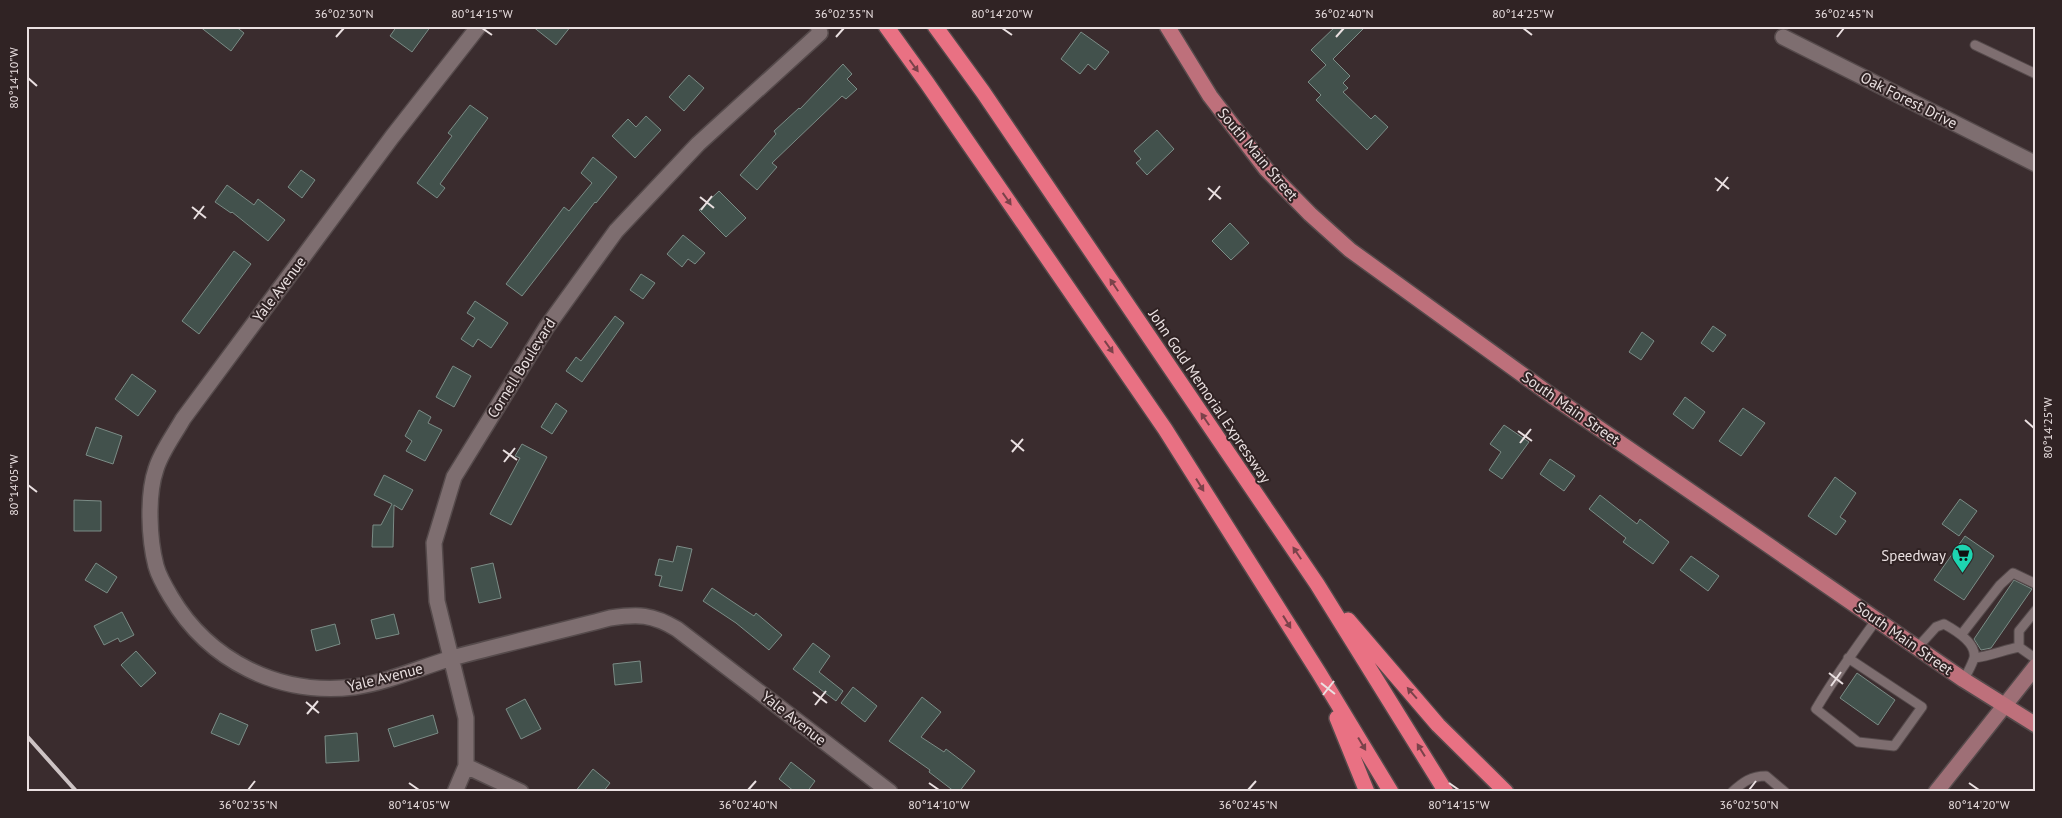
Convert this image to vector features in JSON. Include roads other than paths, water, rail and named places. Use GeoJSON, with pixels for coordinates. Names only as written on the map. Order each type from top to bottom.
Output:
{"type":"FeatureCollection","features":[{"type":"Feature","properties":{"kind":"highway"},"geometry":{"type":"LineString","coordinates":[[886,26],[1165,429],[1319,673],[1391,792]]}},
{"type":"Feature","properties":{"kind":"highway","name":"John Gold Memorial Expressway"},"geometry":{"type":"LineString","coordinates":[[934,26],[983,92],[1317,584],[1446,792]]}},
{"type":"Feature","properties":{"kind":"highway"},"geometry":{"type":"LineString","coordinates":[[1317,584],[1438,725],[1506,792]]}},
{"type":"Feature","properties":{"kind":"highway"},"geometry":{"type":"LineString","coordinates":[[1319,673],[1367,792]]}},
{"type":"Feature","properties":{"kind":"main road","name":"South Main Street"},"geometry":{"type":"LineString","coordinates":[[1167,26],[1210,96],[1266,168],[1310,214],[1350,250],[1552,396],[1964,680],[2036,725]]}},
{"type":"Feature","properties":{"kind":"main road"},"geometry":{"type":"LineString","coordinates":[[1936,792],[2036,666]]}},
{"type":"Feature","properties":{"kind":"street","name":"Yale Avenue"},"geometry":{"type":"LineString","coordinates":[[479,26],[392,137],[183,419],[156,466],[151,497],[152,544],[156,568],[162,582],[174,602],[210,643],[234,662],[255,674],[292,684],[331,688],[355,686],[393,678],[451,658],[610,618],[633,614],[648,616],[663,621],[677,629],[890,792]]}},
{"type":"Feature","properties":{"kind":"street","name":"Cornell Boulevard"},"geometry":{"type":"LineString","coordinates":[[455,792],[466,766],[466,718],[438,601],[434,542],[454,477],[546,328],[616,231],[698,144],[819,29]]}},
{"type":"Feature","properties":{"kind":"street","name":"Oak Forest Drive"},"geometry":{"type":"LineString","coordinates":[[1783,37],[2036,164]]}},
{"type":"Feature","properties":{"kind":"street"},"geometry":{"type":"LineString","coordinates":[[466,766],[521,792]]}},
{"type":"Feature","properties":{"kind":"lane"},"geometry":{"type":"LineString","coordinates":[[1975,45],[2036,74]]}},
{"type":"Feature","properties":{"kind":"lane"},"geometry":{"type":"LineString","coordinates":[[1961,635],[2000,585],[2013,573],[2036,584]]}},
{"type":"Feature","properties":{"kind":"lane"},"geometry":{"type":"LineString","coordinates":[[2019,647],[2019,631],[2036,610]]}},
{"type":"Feature","properties":{"kind":"lane"},"geometry":{"type":"LineString","coordinates":[[1848,658],[1922,707],[1894,746],[1858,742],[1816,709],[1848,658],[1877,619]]}},
{"type":"Feature","properties":{"kind":"lane"},"geometry":{"type":"LineString","coordinates":[[1918,648],[1936,627],[1944,624],[1961,635],[1973,648],[1974,658],[1964,680]]}},
{"type":"Feature","properties":{"kind":"lane"},"geometry":{"type":"LineString","coordinates":[[1974,658],[2019,647],[2036,659]]}},
{"type":"Feature","properties":{"kind":"lane"},"geometry":{"type":"LineString","coordinates":[[1732,792],[1744,780],[1756,776],[1766,776],[1785,792]]}},
{"type":"Feature","properties":{"kind":"railway"},"geometry":{"type":"LineString","coordinates":[[26,735],[77,792]]}},
{"type":"Feature","properties":{"kind":"place","name":"Speedway"},"geometry":{"type":"Point","coordinates":[1962,574]}}]}
